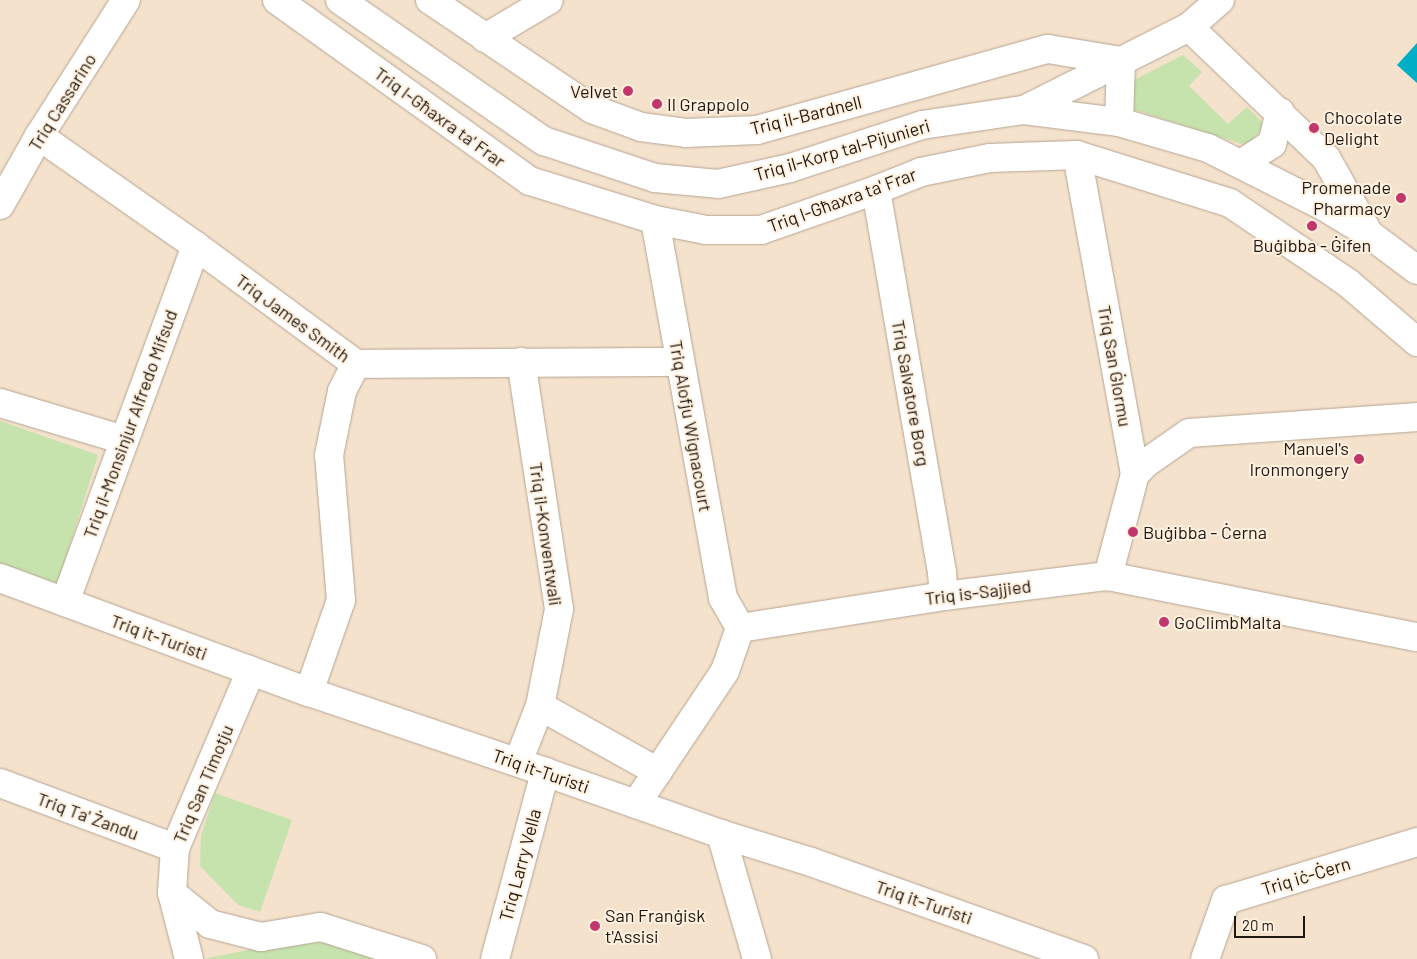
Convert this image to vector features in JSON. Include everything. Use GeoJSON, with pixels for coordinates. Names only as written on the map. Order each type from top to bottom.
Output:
{"type":"FeatureCollection","features":[{"type":"Feature","properties":{"kind":"street","name":"Triq Cassarino"},"geometry":{"type":"LineString","coordinates":[[0,205],[39,136],[126,0]]}},
{"type":"Feature","properties":{"kind":"street","name":"Triq l-Għaxra ta' Frar"},"geometry":{"type":"LineString","coordinates":[[278,0],[530,181],[655,220],[706,230],[761,230],[876,190],[921,172],[990,158],[1077,155],[1230,204],[1348,283],[1417,342]]}},
{"type":"Feature","properties":{"kind":"street","name":"Triq il-Korp tal-Pijunieri"},"geometry":{"type":"LineString","coordinates":[[340,0],[544,141],[655,178],[718,184],[790,168],[922,125],[1024,110],[1119,122],[1208,148],[1325,207],[1369,234],[1417,270]]}},
{"type":"Feature","properties":{"kind":"street","name":"Triq il-Bardnell"},"geometry":{"type":"LineString","coordinates":[[430,0],[592,109],[641,127],[686,133],[757,130],[1048,49],[1121,61]]}},
{"type":"Feature","properties":{"kind":"street"},"geometry":{"type":"LineString","coordinates":[[485,38],[549,0]]}},
{"type":"Feature","properties":{"kind":"street"},"geometry":{"type":"LineString","coordinates":[[1024,110],[1189,27],[1220,0]]}},
{"type":"Feature","properties":{"kind":"street","name":"Triq il-Korp tal-Pijunieri"},"geometry":{"type":"LineString","coordinates":[[1189,27],[1326,158],[1369,234]]}},
{"type":"Feature","properties":{"kind":"street"},"geometry":{"type":"LineString","coordinates":[[1119,122],[1121,61]]}},
{"type":"Feature","properties":{"kind":"street"},"geometry":{"type":"LineString","coordinates":[[1241,164],[1272,144],[1280,112]]}},
{"type":"Feature","properties":{"kind":"street","name":"Triq James Smith"},"geometry":{"type":"LineString","coordinates":[[39,136],[196,246],[356,364],[679,362]]}},
{"type":"Feature","properties":{"kind":"street","name":"Triq San Ġlormu"},"geometry":{"type":"LineString","coordinates":[[1077,155],[1135,474],[1108,576]]}},
{"type":"Feature","properties":{"kind":"street","name":"Triq Salvatore Borg"},"geometry":{"type":"LineString","coordinates":[[876,190],[942,573],[944,596]]}},
{"type":"Feature","properties":{"kind":"street","name":"Triq Alofju Wignacourt"},"geometry":{"type":"LineString","coordinates":[[655,220],[679,362],[723,598],[740,628]]}},
{"type":"Feature","properties":{"kind":"street","name":"Triq il-Monsinjur Alfredo Mifsud"},"geometry":{"type":"LineString","coordinates":[[66,602],[196,246]]}},
{"type":"Feature","properties":{"kind":"street","name":"Triq il-Konventwali"},"geometry":{"type":"LineString","coordinates":[[518,762],[540,706],[558,609],[521,362]]}},
{"type":"Feature","properties":{"kind":"street"},"geometry":{"type":"LineString","coordinates":[[309,692],[341,600],[329,454],[342,390],[356,364]]}},
{"type":"Feature","properties":{"kind":"street"},"geometry":{"type":"LineString","coordinates":[[0,403],[124,440]]}},
{"type":"Feature","properties":{"kind":"street"},"geometry":{"type":"LineString","coordinates":[[1135,474],[1146,463],[1189,433],[1417,417]]}},
{"type":"Feature","properties":{"kind":"street","name":"Triq is-Sajjied"},"geometry":{"type":"LineString","coordinates":[[740,628],[944,596],[1108,576],[1417,637]]}},
{"type":"Feature","properties":{"kind":"street","name":"Triq it-Turisti"},"geometry":{"type":"LineString","coordinates":[[0,578],[309,692],[518,762],[721,834],[820,866],[1084,959]]}},
{"type":"Feature","properties":{"kind":"street"},"geometry":{"type":"LineString","coordinates":[[636,804],[725,671],[740,628]]}},
{"type":"Feature","properties":{"kind":"street","name":"Triq San Timotju"},"geometry":{"type":"LineString","coordinates":[[189,959],[172,893],[175,848],[251,671]]}},
{"type":"Feature","properties":{"kind":"street"},"geometry":{"type":"LineString","coordinates":[[540,706],[644,766],[658,772]]}},
{"type":"Feature","properties":{"kind":"street","name":"Triq Larry Vella"},"geometry":{"type":"LineString","coordinates":[[495,959],[545,772]]}},
{"type":"Feature","properties":{"kind":"street","name":"Triq Ta' Żandu"},"geometry":{"type":"LineString","coordinates":[[0,783],[175,848]]}},
{"type":"Feature","properties":{"kind":"street"},"geometry":{"type":"LineString","coordinates":[[721,834],[757,959]]}},
{"type":"Feature","properties":{"kind":"street","name":"Triq iċ-Ċern"},"geometry":{"type":"LineString","coordinates":[[1205,959],[1226,900],[1417,842]]}},
{"type":"Feature","properties":{"kind":"street"},"geometry":{"type":"LineString","coordinates":[[172,893],[210,924],[261,938],[321,927],[422,959]]}},
{"type":"Feature","properties":{"kind":"green space"},"geometry":{"type":"Polygon","coordinates":[[[1183,55],[1202,72],[1189,86],[1228,124],[1247,107],[1265,125],[1248,146],[1129,108],[1126,84],[1183,55]]]}},
{"type":"Feature","properties":{"kind":"green space"},"geometry":{"type":"Polygon","coordinates":[[[0,421],[98,455],[57,586],[0,565],[0,421]]]}},
{"type":"Feature","properties":{"kind":"green space"},"geometry":{"type":"Polygon","coordinates":[[[215,793],[292,820],[260,912],[238,905],[200,866],[201,836],[215,793]]]}},
{"type":"Feature","properties":{"kind":"green space"},"geometry":{"type":"Polygon","coordinates":[[[294,941],[335,944],[387,959],[203,959],[294,941]]]}},
{"type":"Feature","properties":{"kind":"water"},"geometry":{"type":"Polygon","coordinates":[[[1417,43],[1417,83],[1397,65],[1417,43]]]}},
{"type":"Feature","properties":{"kind":"place","name":"Velvet"},"geometry":{"type":"Point","coordinates":[628,91]}},
{"type":"Feature","properties":{"kind":"place","name":"Il Grappolo"},"geometry":{"type":"Point","coordinates":[657,104]}},
{"type":"Feature","properties":{"kind":"place","name":"Chocolate Delight"},"geometry":{"type":"Point","coordinates":[1314,128]}},
{"type":"Feature","properties":{"kind":"place","name":"Promenade Pharmacy"},"geometry":{"type":"Point","coordinates":[1401,198]}},
{"type":"Feature","properties":{"kind":"place","name":"Buġibba - Ġifen"},"geometry":{"type":"Point","coordinates":[1312,226]}},
{"type":"Feature","properties":{"kind":"place","name":"Manuel's Ironmongery"},"geometry":{"type":"Point","coordinates":[1359,459]}},
{"type":"Feature","properties":{"kind":"place","name":"Buġibba - Ċerna"},"geometry":{"type":"Point","coordinates":[1133,532]}},
{"type":"Feature","properties":{"kind":"place","name":"GoClimbMalta"},"geometry":{"type":"Point","coordinates":[1164,622]}},
{"type":"Feature","properties":{"kind":"place","name":"San Franġisk t'Assisi"},"geometry":{"type":"Point","coordinates":[595,926]}}]}
